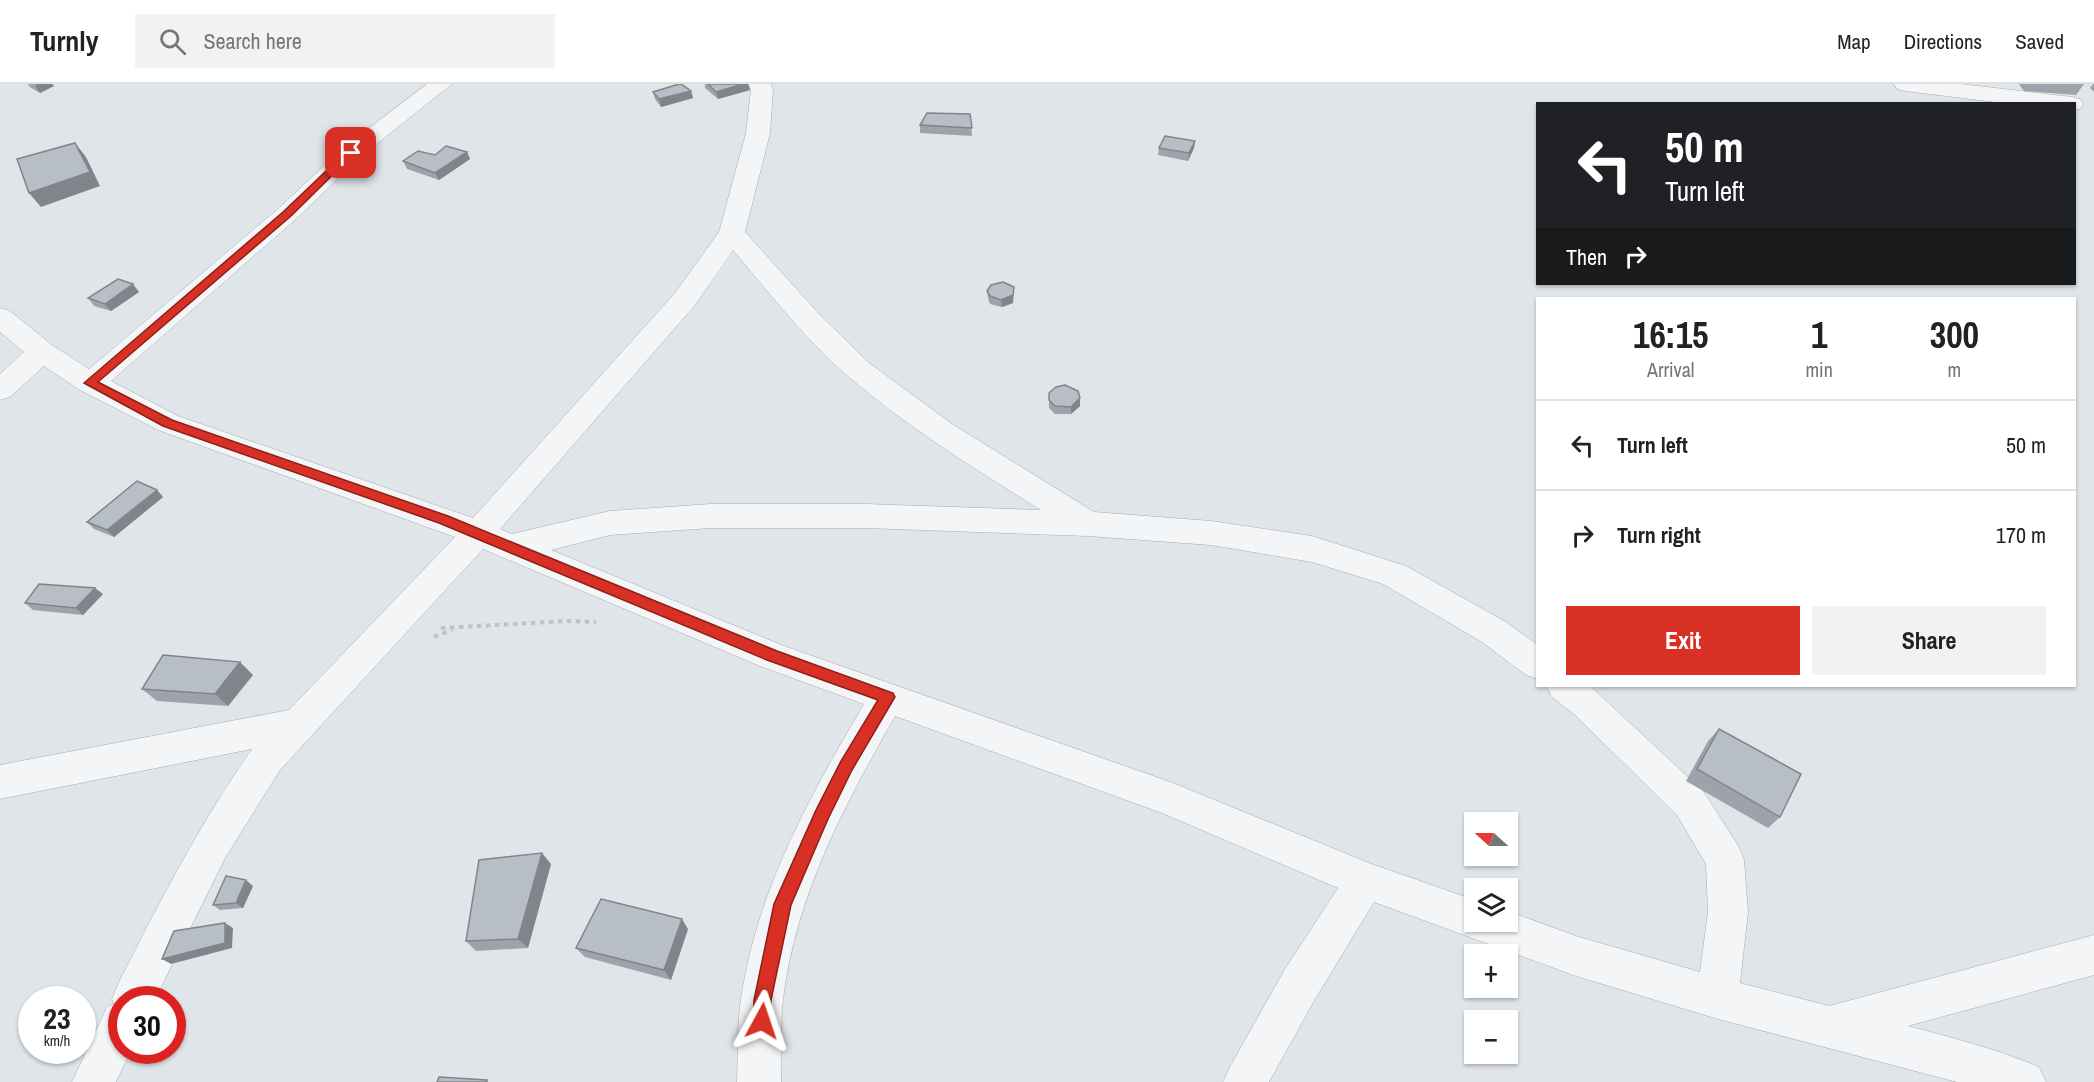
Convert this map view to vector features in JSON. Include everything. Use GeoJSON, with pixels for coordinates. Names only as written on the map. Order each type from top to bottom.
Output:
{"type":"FeatureCollection","features":[{"type":"Feature","properties":{"kind":"street"},"geometry":{"type":"LineString","coordinates":[[90,383],[212,280],[351,153],[441,84]]}},
{"type":"Feature","properties":{"kind":"street"},"geometry":{"type":"LineString","coordinates":[[140,986],[208,849],[240,796],[267,758],[393,624],[494,540],[684,298],[732,232],[758,133],[762,90],[760,84]]}},
{"type":"Feature","properties":{"kind":"street"},"geometry":{"type":"LineString","coordinates":[[1905,84],[2056,102]]}},
{"type":"Feature","properties":{"kind":"street"},"geometry":{"type":"LineString","coordinates":[[2076,104],[2094,106]]}},
{"type":"Feature","properties":{"kind":"street"},"geometry":{"type":"LineString","coordinates":[[732,232],[800,311],[859,369],[952,440],[1088,524]]}},
{"type":"Feature","properties":{"kind":"street"},"geometry":{"type":"LineString","coordinates":[[0,317],[42,352],[90,383],[168,423],[494,540],[772,656],[1173,800],[1365,880],[1464,915]]}},
{"type":"Feature","properties":{"kind":"street"},"geometry":{"type":"LineString","coordinates":[[0,390],[42,352]]}},
{"type":"Feature","properties":{"kind":"street"},"geometry":{"type":"LineString","coordinates":[[494,540],[610,523],[711,516],[866,516],[1088,524],[1211,532],[1312,549],[1394,575],[1494,632],[1536,664]]}},
{"type":"Feature","properties":{"kind":"street"},"geometry":{"type":"LineString","coordinates":[[1565,687],[1588,704],[1690,804],[1725,860],[1728,912],[1718,998]]}},
{"type":"Feature","properties":{"kind":"street"},"geometry":{"type":"LineString","coordinates":[[759,1082],[762,1000],[783,904],[818,822],[887,697]]}},
{"type":"Feature","properties":{"kind":"street"},"geometry":{"type":"LineString","coordinates":[[0,782],[298,724]]}},
{"type":"Feature","properties":{"kind":"street"},"geometry":{"type":"LineString","coordinates":[[1245,1082],[1300,984],[1365,880]]}},
{"type":"Feature","properties":{"kind":"street"},"geometry":{"type":"LineString","coordinates":[[1510,932],[1575,956],[1718,998],[1994,1070],[2024,1082]]}},
{"type":"Feature","properties":{"kind":"street"},"geometry":{"type":"LineString","coordinates":[[1829,1027],[2094,955]]}},
{"type":"Feature","properties":{"kind":"street"},"geometry":{"type":"LineString","coordinates":[[94,1082],[108,1052]]}},
{"type":"Feature","properties":{"kind":"path"},"geometry":{"type":"LineString","coordinates":[[393,624],[454,629],[569,621],[599,622]]}},
{"type":"Feature","properties":{"kind":"building"},"geometry":{"type":"Polygon","coordinates":[[[679,84],[691,91],[659,99],[653,92],[679,84]]]}},
{"type":"Feature","properties":{"kind":"building"},"geometry":{"type":"Polygon","coordinates":[[[708,84],[743,84],[716,92],[708,84]]]}},
{"type":"Feature","properties":{"kind":"building"},"geometry":{"type":"Polygon","coordinates":[[[927,113],[970,114],[972,128],[920,125],[927,113]]]}},
{"type":"Feature","properties":{"kind":"building"},"geometry":{"type":"Polygon","coordinates":[[[1165,136],[1195,141],[1189,153],[1159,148],[1165,136]]]}},
{"type":"Feature","properties":{"kind":"building"},"geometry":{"type":"Polygon","coordinates":[[[75,143],[90,172],[29,193],[17,159],[75,143]]]}},
{"type":"Feature","properties":{"kind":"building"},"geometry":{"type":"Polygon","coordinates":[[[446,146],[467,152],[435,173],[403,161],[418,151],[435,155],[446,146]]]}},
{"type":"Feature","properties":{"kind":"building"},"geometry":{"type":"Polygon","coordinates":[[[118,279],[133,284],[105,304],[88,298],[118,279]]]}},
{"type":"Feature","properties":{"kind":"building"},"geometry":{"type":"Polygon","coordinates":[[[1003,282],[1014,287],[1013,295],[1001,300],[990,296],[987,291],[991,285],[1003,282]]]}},
{"type":"Feature","properties":{"kind":"building"},"geometry":{"type":"Polygon","coordinates":[[[1065,385],[1078,391],[1080,398],[1071,407],[1055,406],[1049,400],[1049,393],[1056,387],[1065,385]]]}},
{"type":"Feature","properties":{"kind":"building"},"geometry":{"type":"Polygon","coordinates":[[[137,481],[157,490],[107,530],[87,522],[137,481]]]}},
{"type":"Feature","properties":{"kind":"building"},"geometry":{"type":"Polygon","coordinates":[[[39,584],[95,588],[76,608],[25,603],[39,584]]]}},
{"type":"Feature","properties":{"kind":"building"},"geometry":{"type":"Polygon","coordinates":[[[163,655],[240,662],[215,694],[142,689],[163,655]]]}},
{"type":"Feature","properties":{"kind":"building"},"geometry":{"type":"Polygon","coordinates":[[[1719,729],[1801,774],[1780,817],[1697,769],[1719,729]]]}},
{"type":"Feature","properties":{"kind":"building"},"geometry":{"type":"Polygon","coordinates":[[[542,853],[518,939],[466,941],[479,860],[542,853]]]}},
{"type":"Feature","properties":{"kind":"building"},"geometry":{"type":"Polygon","coordinates":[[[226,876],[246,880],[236,903],[213,905],[226,876]]]}},
{"type":"Feature","properties":{"kind":"building"},"geometry":{"type":"Polygon","coordinates":[[[601,899],[682,919],[664,970],[576,948],[601,899]]]}},
{"type":"Feature","properties":{"kind":"building"},"geometry":{"type":"Polygon","coordinates":[[[225,923],[225,943],[162,959],[174,931],[225,923]]]}},
{"type":"Feature","properties":{"kind":"building"},"geometry":{"type":"Polygon","coordinates":[[[439,1077],[487,1080],[487,1082],[437,1082],[439,1077]]]}},
{"type":"Feature","properties":{"kind":"route"},"geometry":{"type":"LineString","coordinates":[[351,153],[287,214],[90,383],[168,423],[444,519],[772,656],[887,697],[813,831],[783,904],[762,1000],[762,1021]]}}]}
